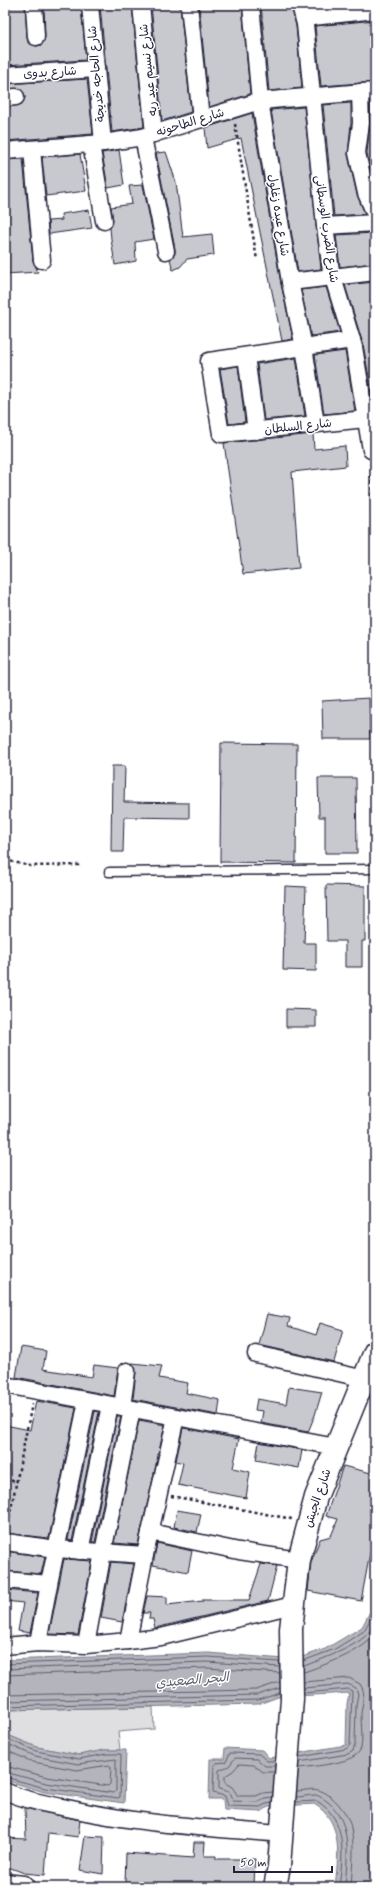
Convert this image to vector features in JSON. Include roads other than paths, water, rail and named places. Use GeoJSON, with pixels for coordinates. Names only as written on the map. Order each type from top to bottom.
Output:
{"type":"FeatureCollection","features":[{"type":"Feature","properties":{"kind":"main road","name":"شارع الجيش"},"geometry":{"type":"LineString","coordinates":[[275,1887],[279,1866],[292,1699],[290,1652],[293,1605],[299,1560],[308,1522],[325,1472],[366,1384],[375,1352]]}},
{"type":"Feature","properties":{"kind":"main road"},"geometry":{"type":"LineString","coordinates":[[5,1885],[23,1887]]}},
{"type":"Feature","properties":{"kind":"street"},"geometry":{"type":"LineString","coordinates":[[34,5],[36,37]]}},
{"type":"Feature","properties":{"kind":"street","name":"شارع الحاجه خديجة"},"geometry":{"type":"LineString","coordinates":[[90,5],[96,70],[97,144],[104,221]]}},
{"type":"Feature","properties":{"kind":"street","name":"شارع نسيم عبد ربه"},"geometry":{"type":"LineString","coordinates":[[141,5],[148,135],[166,251]]}},
{"type":"Feature","properties":{"kind":"street"},"geometry":{"type":"LineString","coordinates":[[189,5],[201,120]]}},
{"type":"Feature","properties":{"kind":"street","name":"شارع عبده زغلول"},"geometry":{"type":"LineString","coordinates":[[251,5],[260,101],[290,282],[304,347],[316,424]]}},
{"type":"Feature","properties":{"kind":"street"},"geometry":{"type":"LineString","coordinates":[[302,11],[375,10]]}},
{"type":"Feature","properties":{"kind":"street","name":"شارع الضرب الوسطانى"},"geometry":{"type":"LineString","coordinates":[[302,11],[325,226],[332,277],[352,340],[370,418],[373,450]]}},
{"type":"Feature","properties":{"kind":"street","name":"شارع بدوى"},"geometry":{"type":"LineString","coordinates":[[5,75],[96,70]]}},
{"type":"Feature","properties":{"kind":"street"},"geometry":{"type":"LineString","coordinates":[[367,92],[356,153],[366,193],[375,214]]}},
{"type":"Feature","properties":{"kind":"street","name":"شارع الطاحونه"},"geometry":{"type":"LineString","coordinates":[[5,151],[97,144],[148,135],[260,101],[312,95],[367,92]]}},
{"type":"Feature","properties":{"kind":"street"},"geometry":{"type":"LineString","coordinates":[[32,149],[42,260]]}},
{"type":"Feature","properties":{"kind":"street"},"geometry":{"type":"LineString","coordinates":[[325,226],[375,223]]}},
{"type":"Feature","properties":{"kind":"street"},"geometry":{"type":"LineString","coordinates":[[290,282],[375,272]]}},
{"type":"Feature","properties":{"kind":"street"},"geometry":{"type":"LineString","coordinates":[[256,430],[246,356],[352,340]]}},
{"type":"Feature","properties":{"kind":"street","name":"شارع السلطان"},"geometry":{"type":"LineString","coordinates":[[246,356],[209,361],[221,434],[370,418]]}},
{"type":"Feature","properties":{"kind":"street"},"geometry":{"type":"LineString","coordinates":[[256,1354],[366,1384]]}},
{"type":"Feature","properties":{"kind":"street"},"geometry":{"type":"LineString","coordinates":[[86,1645],[103,1552],[127,1371]]}},
{"type":"Feature","properties":{"kind":"street"},"geometry":{"type":"LineString","coordinates":[[5,1385],[336,1447]]}},
{"type":"Feature","properties":{"kind":"street"},"geometry":{"type":"LineString","coordinates":[[38,1643],[86,1401]]}},
{"type":"Feature","properties":{"kind":"street"},"geometry":{"type":"LineString","coordinates":[[80,1551],[122,1407]]}},
{"type":"Feature","properties":{"kind":"street"},"geometry":{"type":"LineString","coordinates":[[128,1642],[145,1555],[176,1417]]}},
{"type":"Feature","properties":{"kind":"street"},"geometry":{"type":"LineString","coordinates":[[150,1532],[239,1551],[299,1560]]}},
{"type":"Feature","properties":{"kind":"street"},"geometry":{"type":"LineString","coordinates":[[6,1542],[80,1551],[145,1555]]}},
{"type":"Feature","properties":{"kind":"street"},"geometry":{"type":"LineString","coordinates":[[5,1580],[49,1584]]}},
{"type":"Feature","properties":{"kind":"street"},"geometry":{"type":"LineString","coordinates":[[5,1646],[38,1643],[86,1645],[128,1642],[161,1636],[293,1605]]}},
{"type":"Feature","properties":{"kind":"street"},"geometry":{"type":"LineString","coordinates":[[5,1791],[33,1801],[130,1820],[282,1828]]}},
{"type":"Feature","properties":{"kind":"lane"},"geometry":{"type":"LineString","coordinates":[[109,872],[375,869]]}},
{"type":"Feature","properties":{"kind":"water","name":"البحر الصعيدي"},"geometry":{"type":"Polygon","coordinates":[[[375,1602],[375,1887],[335,1887],[338,1852],[335,1830],[324,1812],[314,1804],[268,1807],[261,1812],[224,1810],[223,1799],[209,1799],[210,1759],[224,1759],[225,1748],[262,1750],[269,1758],[346,1745],[347,1704],[349,1693],[278,1697],[259,1704],[5,1710],[5,1660],[208,1653],[285,1659],[299,1658],[325,1649],[362,1627],[375,1602]]]}},
{"type":"Feature","properties":{"kind":"water"},"geometry":{"type":"Polygon","coordinates":[[[5,1734],[37,1747],[79,1755],[105,1750],[126,1750],[124,1803],[44,1792],[5,1780],[5,1734]]]}}]}
